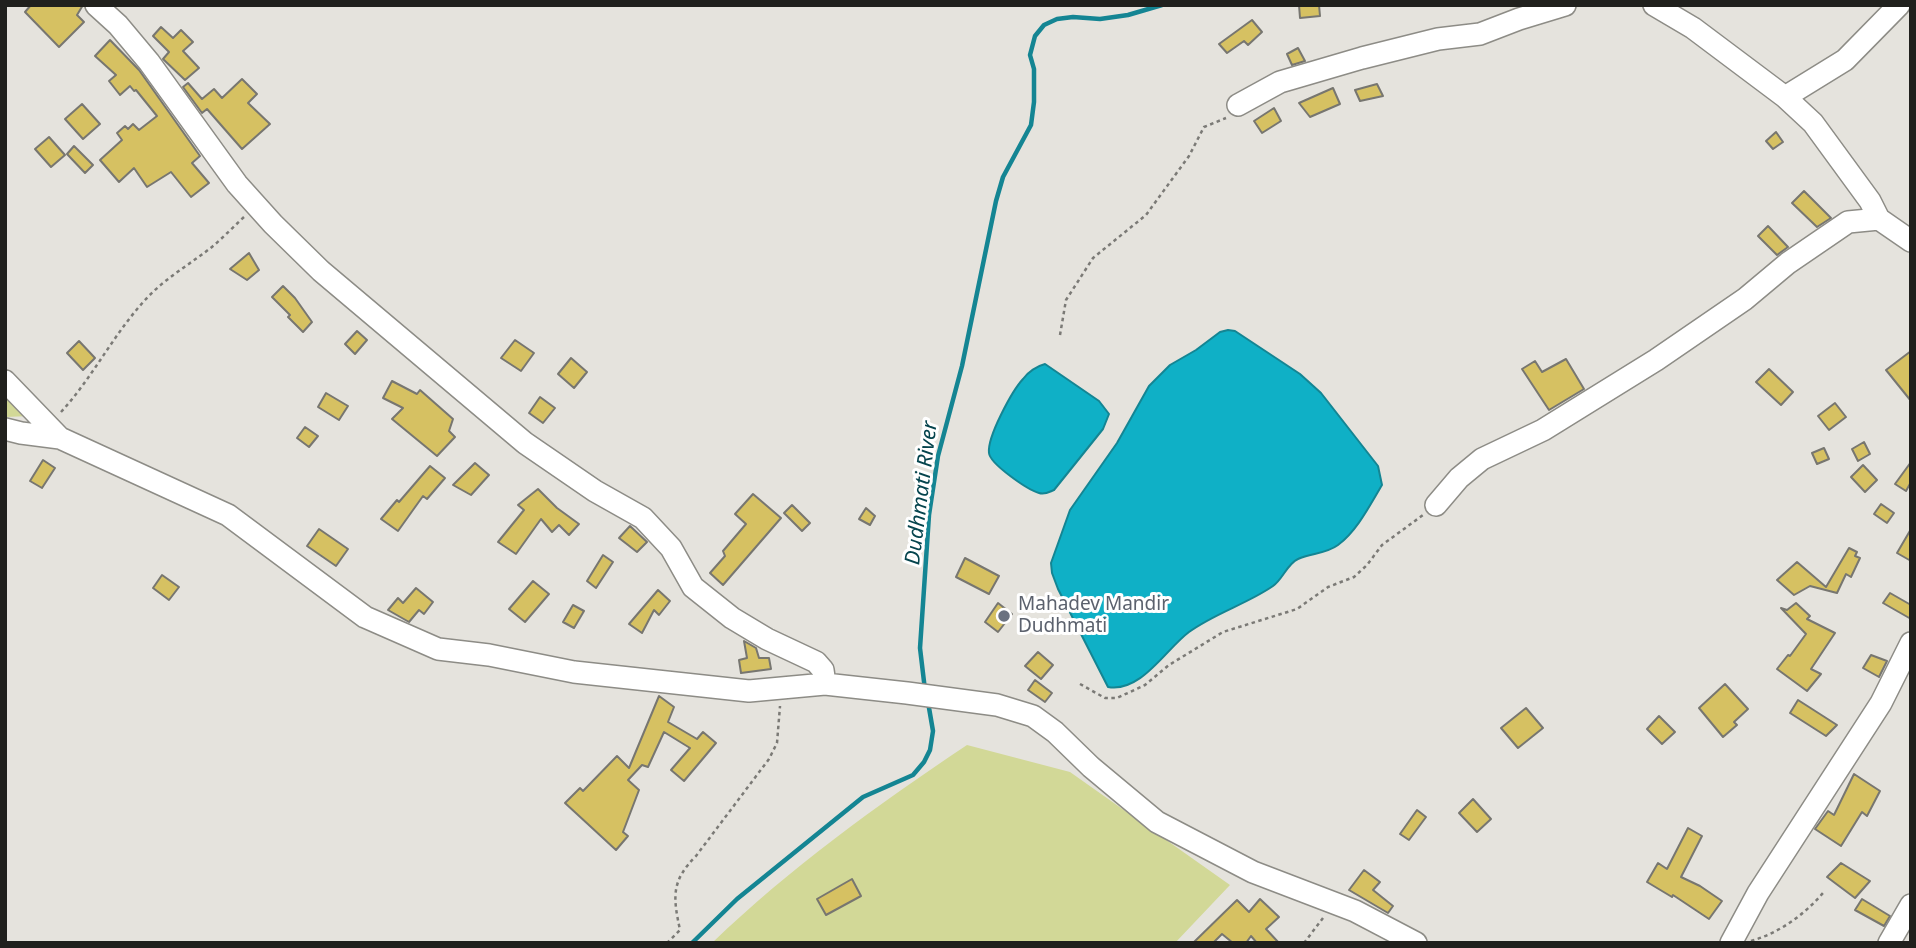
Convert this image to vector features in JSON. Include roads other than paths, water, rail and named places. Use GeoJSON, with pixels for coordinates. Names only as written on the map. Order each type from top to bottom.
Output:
{"type":"FeatureCollection","features":[{"type":"Feature","properties":{"kind":"street"},"geometry":{"type":"LineString","coordinates":[[96,5],[118,24],[149,62],[237,184],[321,271],[525,443],[595,491],[643,518],[671,548],[693,587],[709,601],[767,639],[816,663],[823,670],[825,684]]}},
{"type":"Feature","properties":{"kind":"street"},"geometry":{"type":"LineString","coordinates":[[1238,104],[1280,82],[1438,39],[1480,34],[1564,5]]}},
{"type":"Feature","properties":{"kind":"street"},"geometry":{"type":"LineString","coordinates":[[1654,5],[1693,28],[1785,97],[1813,123],[1831,146],[1841,164],[1870,201],[1879,219],[1911,241]]}},
{"type":"Feature","properties":{"kind":"street"},"geometry":{"type":"LineString","coordinates":[[1785,97],[1844,60],[1899,5]]}},
{"type":"Feature","properties":{"kind":"street"},"geometry":{"type":"LineString","coordinates":[[1436,505],[1459,478],[1482,459],[1543,430],[1656,360],[1745,299],[1787,263],[1848,222],[1879,219]]}},
{"type":"Feature","properties":{"kind":"street"},"geometry":{"type":"LineString","coordinates":[[5,382],[55,432],[228,515],[365,617],[438,649],[587,674],[748,691],[825,684],[997,705],[1033,716],[1055,732],[1091,767],[1157,822],[1253,872],[1368,917],[1416,943]]}},
{"type":"Feature","properties":{"kind":"street"},"geometry":{"type":"LineString","coordinates":[[5,429],[21,433],[55,432]]}},
{"type":"Feature","properties":{"kind":"street"},"geometry":{"type":"LineString","coordinates":[[1731,943],[1758,893],[1881,703],[1911,643]]}},
{"type":"Feature","properties":{"kind":"street"},"geometry":{"type":"LineString","coordinates":[[1889,943],[1911,905]]}},
{"type":"Feature","properties":{"kind":"water"},"geometry":{"type":"Polygon","coordinates":[[[1235,331],[1300,374],[1321,393],[1378,466],[1382,485],[1357,525],[1338,545],[1298,559],[1273,586],[1189,632],[1142,677],[1120,687],[1108,687],[1058,589],[1051,563],[1070,510],[1117,443],[1149,386],[1170,365],[1220,332],[1235,331]]]}},
{"type":"Feature","properties":{"kind":"water"},"geometry":{"type":"Polygon","coordinates":[[[1045,364],[1099,401],[1109,414],[1103,429],[1054,490],[1043,494],[1010,476],[991,458],[989,446],[1001,414],[1018,385],[1027,374],[1045,364]]]}},
{"type":"Feature","properties":{"kind":"waterway","name":"Dudhmati River"},"geometry":{"type":"LineString","coordinates":[[925,690],[920,648],[929,515],[938,456],[962,366],[996,201],[1003,177],[1031,125],[1034,69],[1030,55],[1035,36],[1044,25],[1057,19],[1100,19],[1128,15],[1162,5]]}},
{"type":"Feature","properties":{"kind":"waterway","name":"Dudhmati River"},"geometry":{"type":"LineString","coordinates":[[692,943],[737,899],[863,797],[913,775],[930,750],[933,731],[928,702]]}},
{"type":"Feature","properties":{"kind":"place","name":"Mahadev Mandir Dudhmati"},"geometry":{"type":"Point","coordinates":[1004,616]}}]}
